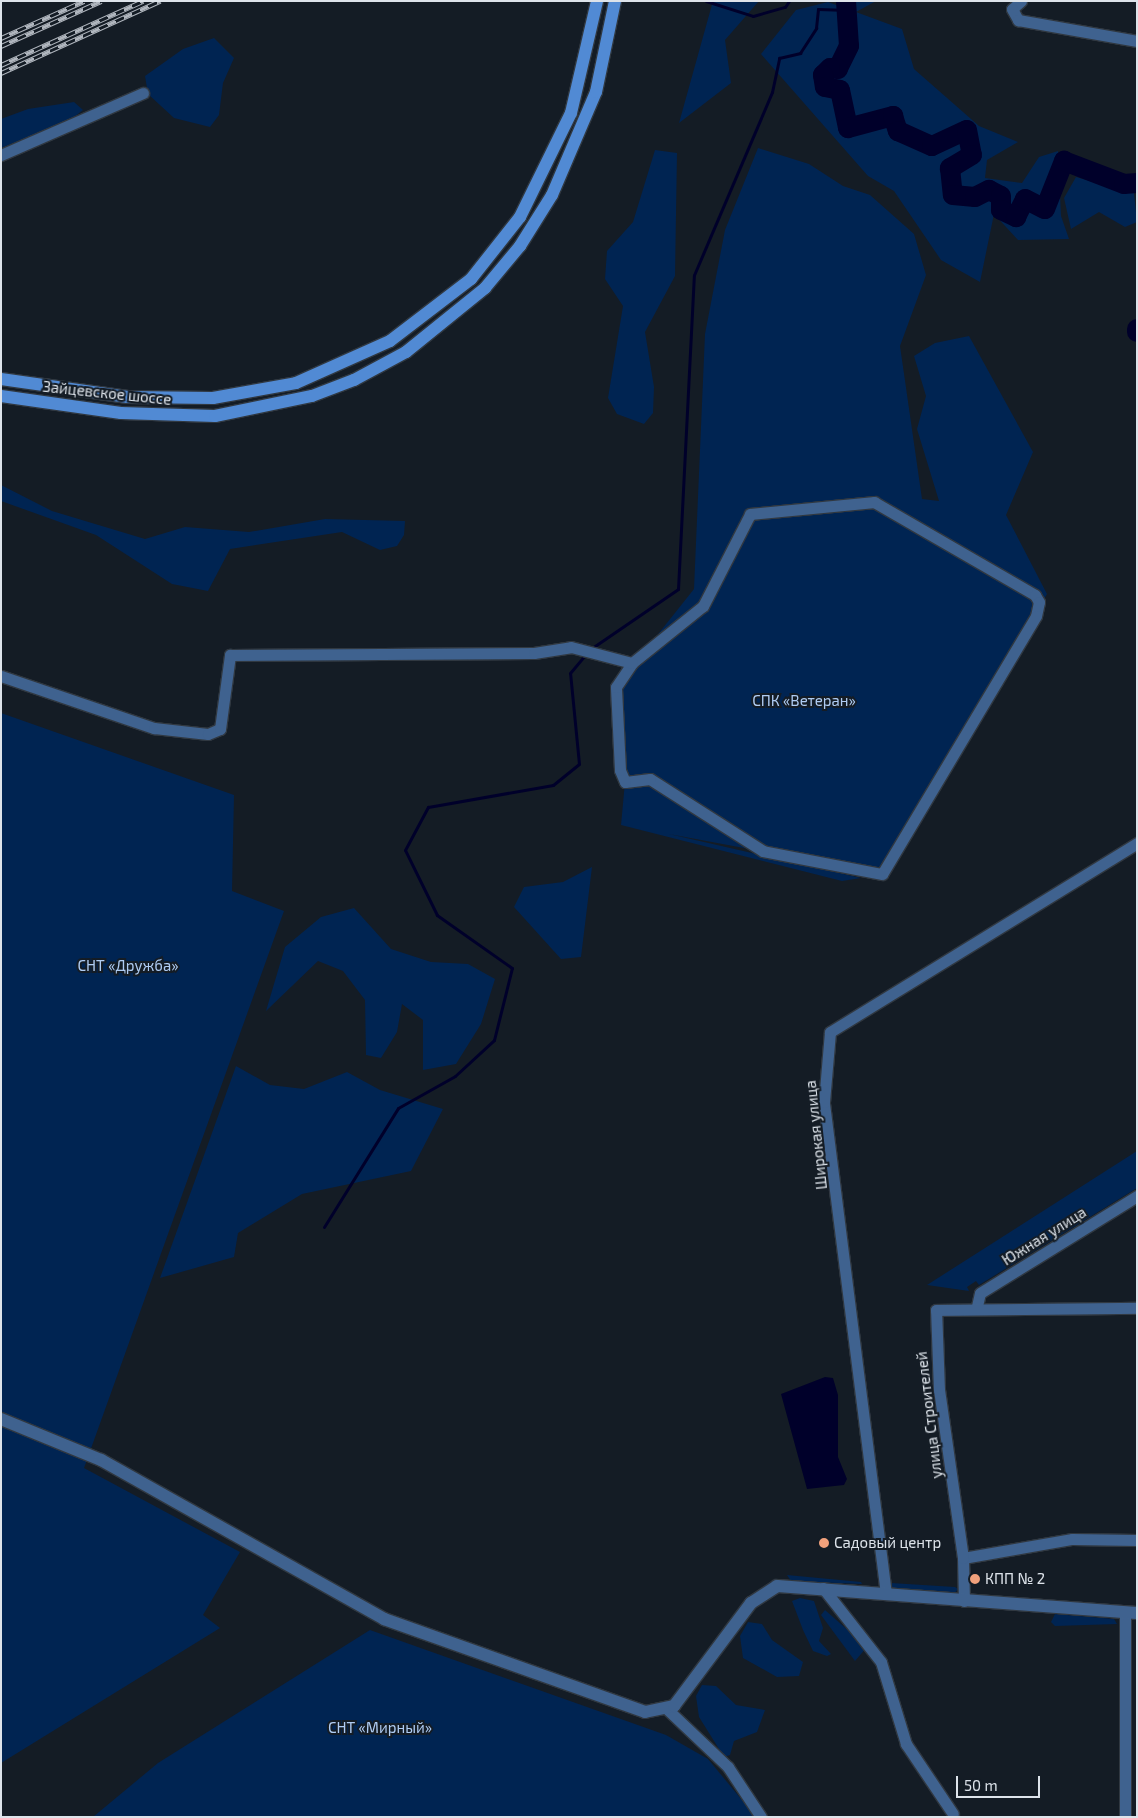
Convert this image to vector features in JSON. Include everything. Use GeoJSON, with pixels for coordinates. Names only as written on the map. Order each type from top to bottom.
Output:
{"type":"FeatureCollection","features":[{"type":"Feature","properties":{"kind":"main road","name":"Зайцевское шоссе"},"geometry":{"type":"LineString","coordinates":[[1,378],[128,397],[213,398],[296,383],[390,342],[471,279],[520,217],[571,113],[585,70],[597,1]]}},
{"type":"Feature","properties":{"kind":"main road","name":"Зайцевское шоссе"},"geometry":{"type":"LineString","coordinates":[[1,396],[121,413],[215,416],[312,396],[354,380],[406,352],[485,288],[520,246],[552,195],[596,92],[615,1]]}},
{"type":"Feature","properties":{"kind":"street"},"geometry":{"type":"LineString","coordinates":[[1021,1],[1012,9],[1018,20],[1137,41]]}},
{"type":"Feature","properties":{"kind":"street"},"geometry":{"type":"LineString","coordinates":[[1,155],[144,93]]}},
{"type":"Feature","properties":{"kind":"street"},"geometry":{"type":"LineString","coordinates":[[874,502],[1035,595],[1039,602],[1036,616],[882,874],[763,852],[650,779],[625,782],[613,698],[632,663],[703,606],[750,514],[874,502]]}},
{"type":"Feature","properties":{"kind":"street"},"geometry":{"type":"LineString","coordinates":[[1,676],[154,728],[208,734],[219,733],[230,655],[534,653],[571,647],[632,663]]}},
{"type":"Feature","properties":{"kind":"street","name":"Широкая улица"},"geometry":{"type":"LineString","coordinates":[[886,1594],[824,1102],[830,1032],[1137,843]]}},
{"type":"Feature","properties":{"kind":"street","name":"Южная улица"},"geometry":{"type":"LineString","coordinates":[[977,1306],[980,1293],[1137,1196]]}},
{"type":"Feature","properties":{"kind":"street","name":"улица Строителей"},"geometry":{"type":"LineString","coordinates":[[964,1600],[963,1558],[942,1417],[934,1315],[942,1307],[1137,1308]]}},
{"type":"Feature","properties":{"kind":"street"},"geometry":{"type":"LineString","coordinates":[[1,1419],[101,1460],[396,1624],[630,1708],[652,1713],[668,1710],[760,1595],[777,1586],[964,1600],[1129,1616],[1125,1817]]}},
{"type":"Feature","properties":{"kind":"street"},"geometry":{"type":"LineString","coordinates":[[963,1558],[1072,1539],[1137,1540]]}},
{"type":"Feature","properties":{"kind":"street"},"geometry":{"type":"LineString","coordinates":[[823,1588],[881,1662],[906,1744],[953,1814]]}},
{"type":"Feature","properties":{"kind":"street"},"geometry":{"type":"LineString","coordinates":[[668,1710],[728,1767],[761,1817]]}},
{"type":"Feature","properties":{"kind":"green space"},"geometry":{"type":"Polygon","coordinates":[[[713,1],[759,1],[725,40],[731,83],[679,123],[713,1]]]}},
{"type":"Feature","properties":{"kind":"green space"},"geometry":{"type":"Polygon","coordinates":[[[854,1],[876,1],[856,12],[902,29],[914,69],[979,126],[1018,142],[987,160],[985,178],[1022,183],[1039,157],[1058,151],[1061,216],[1069,239],[1018,240],[994,214],[980,282],[941,260],[894,191],[868,176],[761,54],[796,10],[828,2],[855,12],[854,1]]]}},
{"type":"Feature","properties":{"kind":"green space"},"geometry":{"type":"Polygon","coordinates":[[[214,38],[234,58],[223,83],[219,115],[210,127],[174,118],[148,94],[145,76],[183,49],[214,38]]]}},
{"type":"Feature","properties":{"kind":"green space"},"geometry":{"type":"Polygon","coordinates":[[[74,102],[83,110],[69,121],[1,148],[1,119],[28,109],[74,102]]]}},
{"type":"Feature","properties":{"kind":"green space","name":"СПК «Ветеран»"},"geometry":{"type":"Polygon","coordinates":[[[758,148],[809,164],[843,186],[870,195],[914,234],[926,275],[900,346],[922,499],[939,501],[917,429],[926,396],[914,356],[935,343],[969,336],[1033,452],[1006,515],[1047,594],[882,874],[669,834],[861,878],[842,881],[621,825],[625,782],[616,687],[694,589],[705,334],[725,230],[758,148]]]}},
{"type":"Feature","properties":{"kind":"green space"},"geometry":{"type":"Polygon","coordinates":[[[655,150],[677,153],[675,276],[645,332],[654,387],[653,413],[644,424],[617,414],[608,398],[623,306],[605,279],[607,251],[633,222],[655,150]]]}},
{"type":"Feature","properties":{"kind":"green space"},"geometry":{"type":"Polygon","coordinates":[[[1076,177],[1134,193],[1137,222],[1125,227],[1099,212],[1071,229],[1064,198],[1076,177]]]}},
{"type":"Feature","properties":{"kind":"green space"},"geometry":{"type":"Polygon","coordinates":[[[1,485],[52,511],[145,539],[185,527],[249,532],[325,519],[405,521],[404,535],[397,546],[380,550],[342,532],[230,549],[208,591],[172,584],[96,535],[1,501],[1,485]]]}},
{"type":"Feature","properties":{"kind":"green space","name":"СНТ «Дружба»"},"geometry":{"type":"Polygon","coordinates":[[[1,713],[234,795],[232,891],[284,911],[84,1468],[240,1552],[203,1615],[220,1628],[1,1763],[1,713]]]}},
{"type":"Feature","properties":{"kind":"green space"},"geometry":{"type":"Polygon","coordinates":[[[592,867],[581,957],[561,959],[514,907],[524,887],[563,882],[592,867]]]}},
{"type":"Feature","properties":{"kind":"green space"},"geometry":{"type":"Polygon","coordinates":[[[354,908],[391,949],[431,962],[468,964],[495,979],[481,1024],[456,1064],[423,1070],[423,1020],[402,1004],[397,1032],[381,1058],[366,1055],[365,1000],[343,971],[318,961],[266,1011],[285,947],[321,917],[354,908]]]}},
{"type":"Feature","properties":{"kind":"green space"},"geometry":{"type":"Polygon","coordinates":[[[236,1066],[270,1085],[304,1089],[347,1072],[380,1090],[443,1109],[411,1171],[302,1194],[238,1233],[234,1257],[160,1278],[236,1066]]]}},
{"type":"Feature","properties":{"kind":"green space"},"geometry":{"type":"Polygon","coordinates":[[[1137,1151],[1137,1188],[979,1285],[976,1281],[967,1287],[969,1291],[927,1285],[1137,1151]]]}},
{"type":"Feature","properties":{"kind":"green space"},"geometry":{"type":"Polygon","coordinates":[[[787,1575],[861,1582],[862,1584],[791,1581],[787,1575]]]}},
{"type":"Feature","properties":{"kind":"green space"},"geometry":{"type":"Polygon","coordinates":[[[891,1583],[955,1587],[958,1589],[952,1596],[890,1589],[891,1583]]]}},
{"type":"Feature","properties":{"kind":"green space"},"geometry":{"type":"Polygon","coordinates":[[[800,1598],[814,1601],[823,1628],[819,1641],[831,1654],[827,1656],[813,1651],[792,1601],[800,1598]]]}},
{"type":"Feature","properties":{"kind":"green space"},"geometry":{"type":"Polygon","coordinates":[[[825,1610],[867,1647],[855,1661],[821,1615],[825,1610]]]}},
{"type":"Feature","properties":{"kind":"green space"},"geometry":{"type":"Polygon","coordinates":[[[1055,1614],[1114,1619],[1117,1624],[1055,1626],[1051,1622],[1055,1614]]]}},
{"type":"Feature","properties":{"kind":"green space"},"geometry":{"type":"Polygon","coordinates":[[[748,1622],[762,1624],[772,1640],[803,1662],[799,1676],[777,1677],[743,1658],[740,1636],[748,1622]]]}},
{"type":"Feature","properties":{"kind":"green space","name":"СНТ «Мирный»"},"geometry":{"type":"Polygon","coordinates":[[[370,1630],[666,1735],[708,1759],[756,1817],[93,1817],[158,1763],[370,1630]]]}},
{"type":"Feature","properties":{"kind":"green space"},"geometry":{"type":"Polygon","coordinates":[[[702,1685],[716,1686],[736,1705],[765,1710],[757,1732],[734,1741],[730,1755],[724,1757],[699,1717],[696,1696],[702,1685]]]}},
{"type":"Feature","properties":{"kind":"shaded area"},"geometry":{"type":"Polygon","coordinates":[[[825,1377],[833,1378],[838,1395],[838,1457],[847,1479],[844,1485],[807,1489],[781,1394],[825,1377]]]}},
{"type":"Feature","properties":{"kind":"waterway"},"geometry":{"type":"LineString","coordinates":[[706,1],[753,16],[785,7],[789,1]]}},
{"type":"Feature","properties":{"kind":"waterway"},"geometry":{"type":"LineString","coordinates":[[846,1],[849,46],[838,69],[830,68],[823,75],[825,87],[840,90],[848,128],[893,116],[898,131],[932,146],[967,130],[972,155],[950,168],[953,195],[975,197],[989,190],[1001,196],[1001,210],[1016,217],[1025,199],[1045,209],[1064,161],[1124,184],[1137,183]]}},
{"type":"Feature","properties":{"kind":"waterway"},"geometry":{"type":"LineString","coordinates":[[589,650],[678,589],[694,275],[772,92],[779,58],[800,53],[816,28],[818,9],[848,10]]}},
{"type":"Feature","properties":{"kind":"waterway"},"geometry":{"type":"LineString","coordinates":[[324,1227],[398,1108],[455,1076],[494,1040],[512,968],[437,915],[405,850],[428,807],[553,785],[579,764],[570,673],[585,655]]}},
{"type":"Feature","properties":{"kind":"railway"},"geometry":{"type":"LineString","coordinates":[[1,38],[84,1]]}},
{"type":"Feature","properties":{"kind":"railway"},"geometry":{"type":"LineString","coordinates":[[1,46],[101,1]]}},
{"type":"Feature","properties":{"kind":"railway"},"geometry":{"type":"LineString","coordinates":[[1,65],[143,1]]}},
{"type":"Feature","properties":{"kind":"railway"},"geometry":{"type":"LineString","coordinates":[[1,73],[160,1]]}},
{"type":"Feature","properties":{"kind":"place","name":"Садовый центр"},"geometry":{"type":"Point","coordinates":[824,1543]}},
{"type":"Feature","properties":{"kind":"place","name":"КПП № 2"},"geometry":{"type":"Point","coordinates":[975,1579]}}]}
